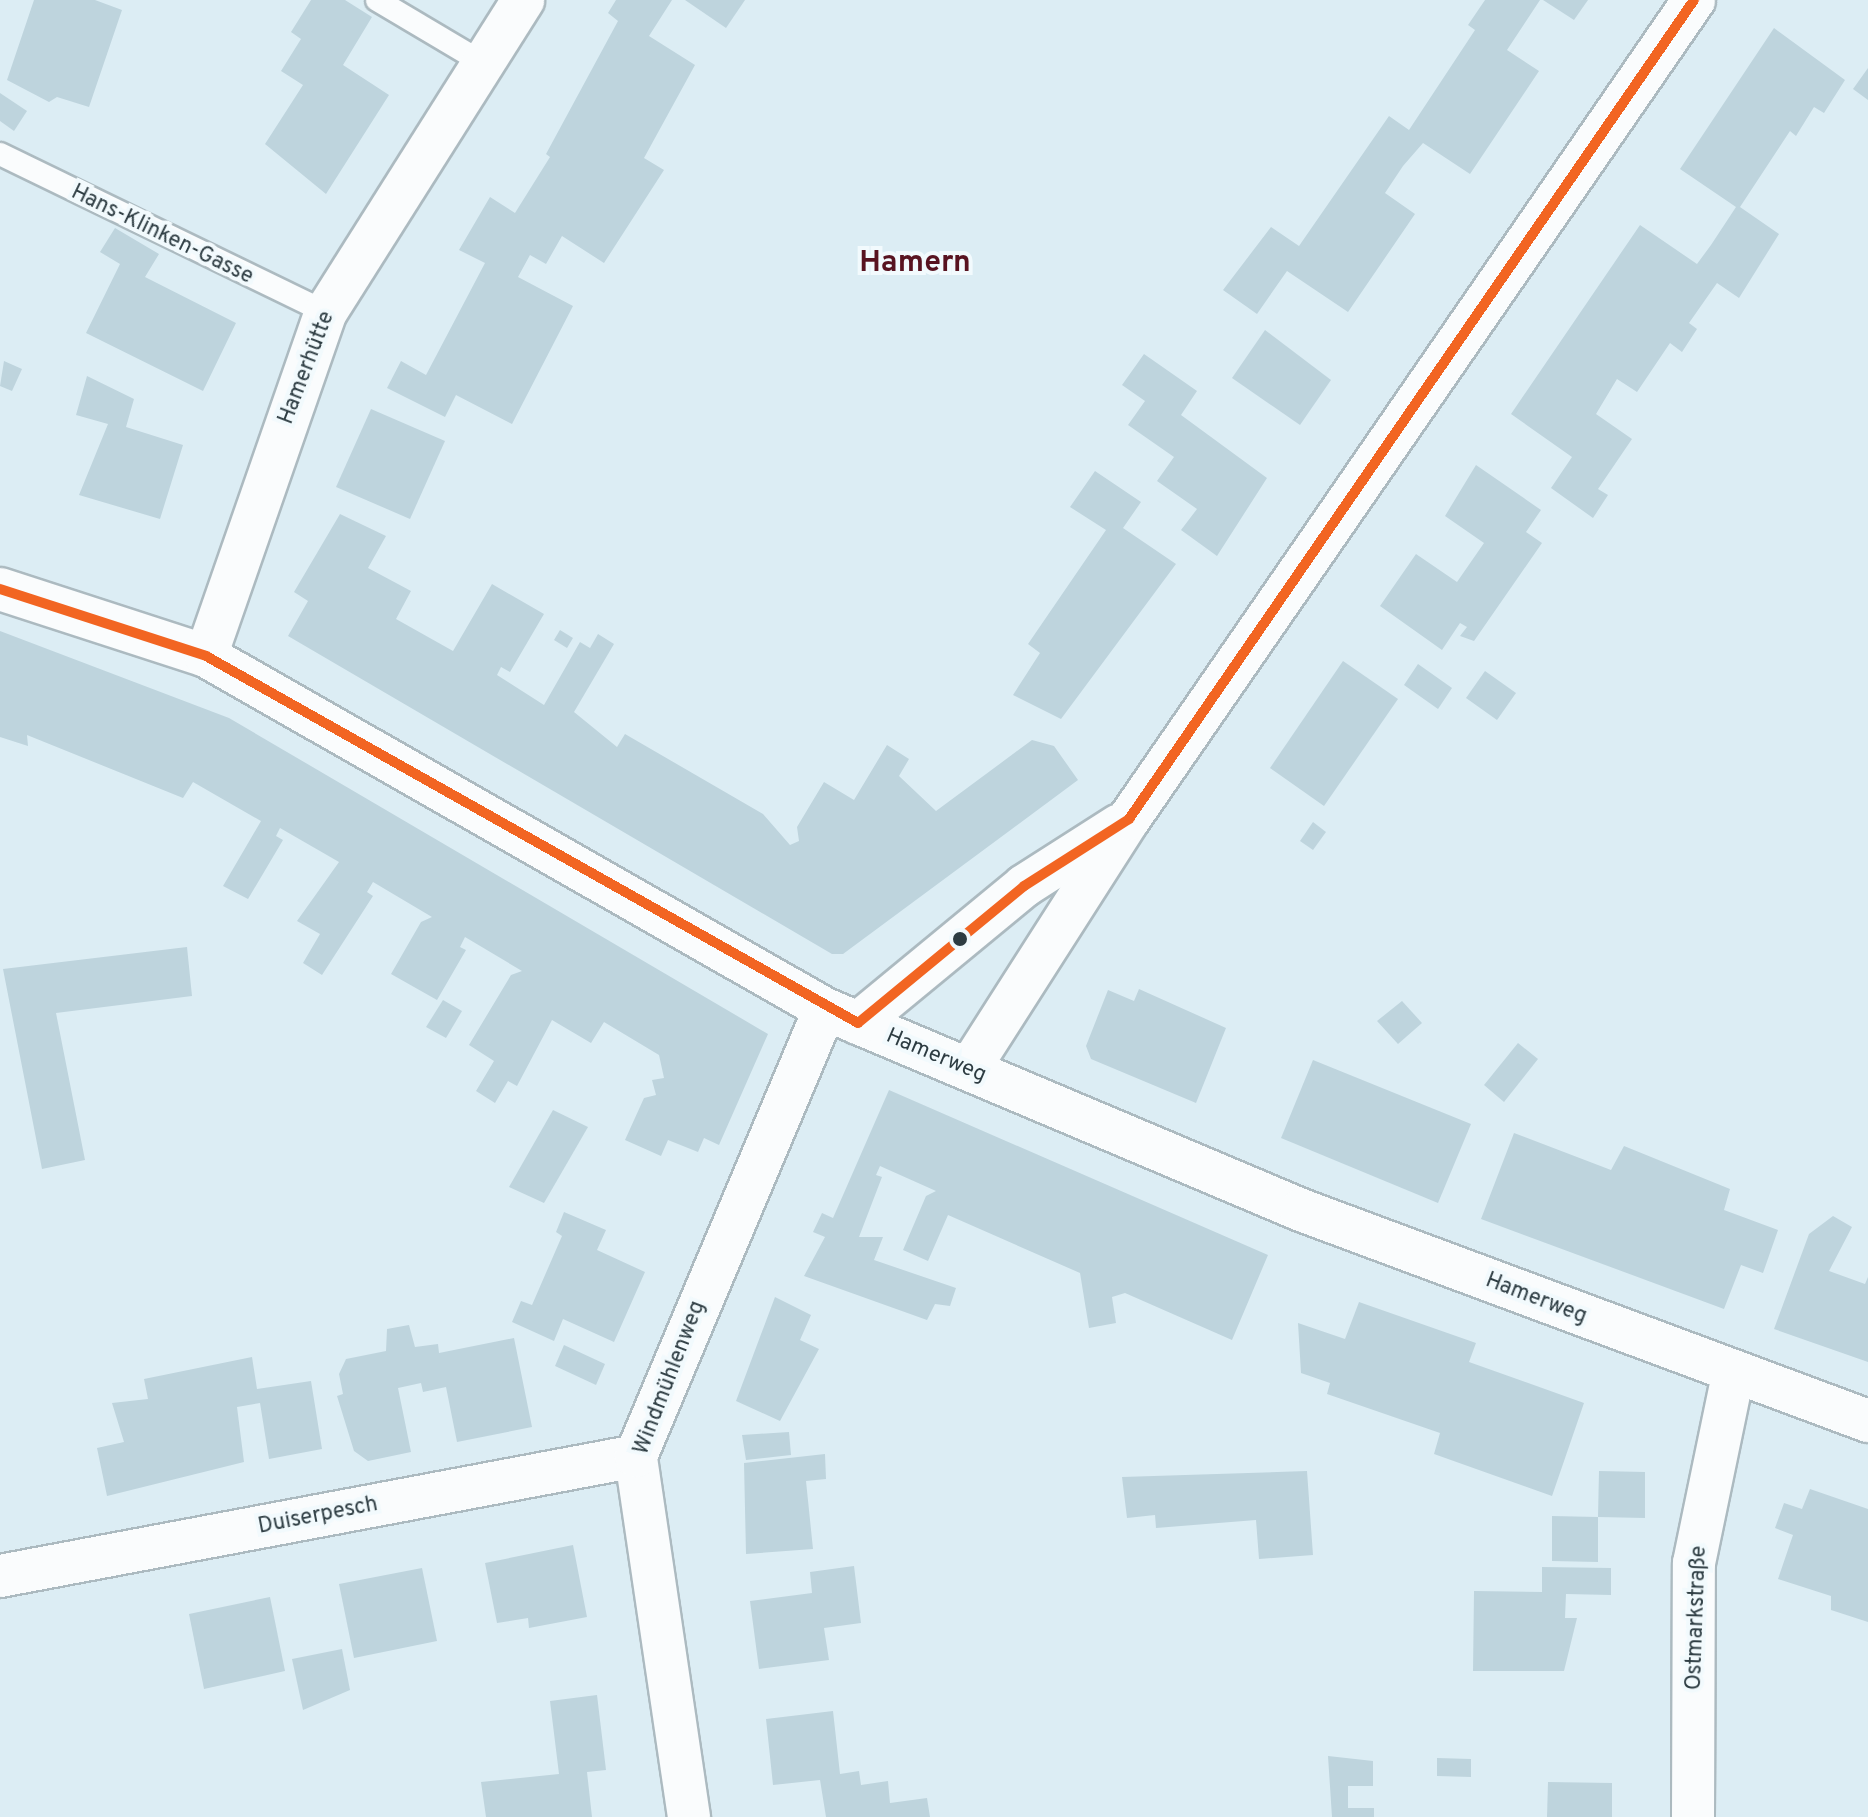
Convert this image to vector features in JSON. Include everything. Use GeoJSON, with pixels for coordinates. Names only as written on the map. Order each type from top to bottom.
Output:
{"type":"FeatureCollection","features":[{"type":"Feature","properties":{"kind":"street","name":"Hamerhütte"},"geometry":{"type":"LineString","coordinates":[[206,656],[326,312],[523,0]]}},
{"type":"Feature","properties":{"kind":"street","name":"Windmühlenweg"},"geometry":{"type":"LineString","coordinates":[[969,1069],[1129,819],[1694,0]]}},
{"type":"Feature","properties":{"kind":"street","name":"Hamerweg"},"geometry":{"type":"LineString","coordinates":[[0,589],[206,656],[842,1016],[1301,1210],[1733,1374],[1868,1421]]}},
{"type":"Feature","properties":{"kind":"street","name":"Windmühlenweg"},"geometry":{"type":"LineString","coordinates":[[689,1817],[636,1456],[842,1016],[1024,886],[1129,819]]}},
{"type":"Feature","properties":{"kind":"street","name":"Ostmarkstraße"},"geometry":{"type":"LineString","coordinates":[[1693,1817],[1694,1563],[1733,1374]]}},
{"type":"Feature","properties":{"kind":"street","name":"Duiserpesch"},"geometry":{"type":"LineString","coordinates":[[0,1576],[636,1456]]}},
{"type":"Feature","properties":{"kind":"lane"},"geometry":{"type":"LineString","coordinates":[[377,0],[483,63]]}},
{"type":"Feature","properties":{"kind":"lane","name":"Hans-Klinken-Gasse"},"geometry":{"type":"LineString","coordinates":[[0,154],[326,312]]}},
{"type":"Feature","properties":{"kind":"building"},"geometry":{"type":"Polygon","coordinates":[[[34,0],[95,0],[122,10],[89,107],[57,97],[49,102],[7,80],[34,0]]]}},
{"type":"Feature","properties":{"kind":"building"},"geometry":{"type":"Polygon","coordinates":[[[311,0],[345,0],[372,17],[343,65],[389,95],[326,194],[265,144],[303,85],[281,71],[301,39],[291,32],[311,0]]]}},
{"type":"Feature","properties":{"kind":"building"},"geometry":{"type":"Polygon","coordinates":[[[616,0],[672,0],[649,36],[695,65],[644,158],[664,170],[604,263],[562,236],[546,264],[530,255],[518,277],[573,306],[512,424],[456,395],[445,417],[387,388],[401,361],[426,375],[485,263],[459,250],[490,197],[515,213],[550,157],[546,154],[618,21],[608,13],[616,0]]]}},
{"type":"Feature","properties":{"kind":"building"},"geometry":{"type":"Polygon","coordinates":[[[685,0],[745,0],[726,28],[685,0]]]}},
{"type":"Feature","properties":{"kind":"building"},"geometry":{"type":"Polygon","coordinates":[[[1485,0],[1540,0],[1507,50],[1539,71],[1470,174],[1423,143],[1403,166],[1385,193],[1415,214],[1348,312],[1287,271],[1257,314],[1223,290],[1271,227],[1299,246],[1389,116],[1409,130],[1475,30],[1468,25],[1485,0]]]}},
{"type":"Feature","properties":{"kind":"building"},"geometry":{"type":"Polygon","coordinates":[[[1543,0],[1588,0],[1574,20],[1543,0]]]}},
{"type":"Feature","properties":{"kind":"building"},"geometry":{"type":"Polygon","coordinates":[[[1774,28],[1845,80],[1824,113],[1814,107],[1796,136],[1790,131],[1740,207],[1779,234],[1739,298],[1717,283],[1689,323],[1697,329],[1682,352],[1670,343],[1637,392],[1617,379],[1596,414],[1632,439],[1598,489],[1608,495],[1593,518],[1551,488],[1572,457],[1511,414],[1640,225],[1697,264],[1711,245],[1736,207],[1680,169],[1774,28]]]}},
{"type":"Feature","properties":{"kind":"building"},"geometry":{"type":"Polygon","coordinates":[[[1868,68],[1868,100],[1853,89],[1868,68]]]}},
{"type":"Feature","properties":{"kind":"building"},"geometry":{"type":"Polygon","coordinates":[[[0,93],[27,111],[14,131],[0,121],[0,93]]]}},
{"type":"Feature","properties":{"kind":"building"},"geometry":{"type":"Polygon","coordinates":[[[115,228],[159,254],[145,277],[236,323],[203,391],[86,333],[120,264],[100,252],[115,228]]]}},
{"type":"Feature","properties":{"kind":"building"},"geometry":{"type":"Polygon","coordinates":[[[1265,330],[1331,380],[1300,425],[1232,378],[1265,330]]]}},
{"type":"Feature","properties":{"kind":"building"},"geometry":{"type":"Polygon","coordinates":[[[1144,354],[1197,391],[1181,415],[1267,478],[1217,556],[1181,530],[1197,509],[1157,481],[1174,457],[1128,425],[1145,401],[1122,385],[1144,354]]]}},
{"type":"Feature","properties":{"kind":"building"},"geometry":{"type":"Polygon","coordinates":[[[4,361],[22,369],[12,391],[0,386],[4,361]]]}},
{"type":"Feature","properties":{"kind":"building"},"geometry":{"type":"Polygon","coordinates":[[[87,376],[134,399],[126,427],[183,445],[160,519],[79,495],[108,424],[76,415],[87,376]]]}},
{"type":"Feature","properties":{"kind":"building"},"geometry":{"type":"Polygon","coordinates":[[[371,409],[445,441],[410,519],[336,487],[371,409]]]}},
{"type":"Feature","properties":{"kind":"building"},"geometry":{"type":"Polygon","coordinates":[[[1476,465],[1541,510],[1526,532],[1542,543],[1474,641],[1460,636],[1467,627],[1460,623],[1442,650],[1380,606],[1416,554],[1457,582],[1484,543],[1445,516],[1476,465]]]}},
{"type":"Feature","properties":{"kind":"building"},"geometry":{"type":"Polygon","coordinates":[[[1095,471],[1141,502],[1123,528],[1176,564],[1061,719],[1013,695],[1040,653],[1028,644],[1106,530],[1070,507],[1095,471]]]}},
{"type":"Feature","properties":{"kind":"building"},"geometry":{"type":"Polygon","coordinates":[[[340,514],[386,536],[368,568],[411,591],[396,619],[453,651],[492,584],[544,614],[510,672],[501,667],[497,675],[544,705],[580,642],[590,648],[598,634],[614,644],[574,712],[617,747],[625,734],[763,814],[790,845],[799,841],[797,827],[824,782],[854,800],[887,745],[909,759],[899,776],[936,811],[1032,740],[1054,746],[1078,780],[843,954],[832,954],[288,636],[308,601],[294,592],[340,514]]]}},
{"type":"Feature","properties":{"kind":"building"},"geometry":{"type":"Polygon","coordinates":[[[560,630],[573,638],[567,648],[554,640],[560,630]]]}},
{"type":"Feature","properties":{"kind":"building"},"geometry":{"type":"Polygon","coordinates":[[[0,631],[229,718],[768,1034],[719,1145],[704,1138],[698,1152],[668,1140],[661,1156],[625,1140],[644,1098],[656,1095],[652,1080],[664,1078],[659,1055],[604,1022],[591,1043],[552,1020],[517,1086],[508,1081],[495,1103],[476,1091],[494,1061],[469,1045],[511,975],[522,971],[465,937],[460,947],[466,950],[437,1000],[391,974],[421,922],[432,917],[373,882],[367,892],[373,896],[322,975],[303,963],[320,934],[297,921],[339,862],[280,828],[276,836],[283,840],[248,899],[223,886],[261,821],[193,782],[183,798],[27,735],[28,746],[0,737],[0,631]]]}},
{"type":"Feature","properties":{"kind":"building"},"geometry":{"type":"Polygon","coordinates":[[[1343,661],[1398,699],[1324,806],[1270,768],[1343,661]]]}},
{"type":"Feature","properties":{"kind":"building"},"geometry":{"type":"Polygon","coordinates":[[[1418,664],[1452,688],[1438,709],[1404,685],[1418,664]]]}},
{"type":"Feature","properties":{"kind":"building"},"geometry":{"type":"Polygon","coordinates":[[[1485,671],[1516,693],[1497,720],[1466,698],[1485,671]]]}},
{"type":"Feature","properties":{"kind":"building"},"geometry":{"type":"Polygon","coordinates":[[[1313,822],[1326,832],[1313,850],[1300,841],[1313,822]]]}},
{"type":"Feature","properties":{"kind":"building"},"geometry":{"type":"Polygon","coordinates":[[[187,947],[192,996],[56,1013],[85,1160],[42,1169],[3,969],[187,947]]]}},
{"type":"Feature","properties":{"kind":"building"},"geometry":{"type":"Polygon","coordinates":[[[1139,989],[1226,1028],[1196,1103],[1091,1059],[1086,1046],[1108,990],[1134,1001],[1139,989]]]}},
{"type":"Feature","properties":{"kind":"building"},"geometry":{"type":"Polygon","coordinates":[[[443,1000],[462,1011],[446,1038],[426,1027],[443,1000]]]}},
{"type":"Feature","properties":{"kind":"building"},"geometry":{"type":"Polygon","coordinates":[[[1402,1001],[1422,1023],[1398,1044],[1377,1021],[1402,1001]]]}},
{"type":"Feature","properties":{"kind":"building"},"geometry":{"type":"Polygon","coordinates":[[[1518,1043],[1538,1059],[1504,1102],[1484,1085],[1518,1043]]]}},
{"type":"Feature","properties":{"kind":"building"},"geometry":{"type":"Polygon","coordinates":[[[1313,1060],[1471,1124],[1438,1203],[1281,1138],[1313,1060]]]}},
{"type":"Feature","properties":{"kind":"building"},"geometry":{"type":"Polygon","coordinates":[[[889,1090],[1268,1255],[1232,1340],[1125,1293],[1112,1297],[1116,1323],[1089,1328],[1080,1273],[948,1215],[928,1261],[903,1250],[926,1196],[936,1191],[880,1166],[876,1175],[882,1177],[859,1237],[883,1237],[874,1260],[956,1288],[950,1306],[935,1304],[927,1320],[804,1276],[825,1237],[813,1232],[822,1213],[833,1218],[889,1090]]]}},
{"type":"Feature","properties":{"kind":"building"},"geometry":{"type":"Polygon","coordinates":[[[553,1110],[588,1127],[544,1203],[509,1187],[553,1110]]]}},
{"type":"Feature","properties":{"kind":"building"},"geometry":{"type":"Polygon","coordinates":[[[1514,1133],[1611,1170],[1624,1146],[1730,1189],[1724,1210],[1778,1230],[1763,1273],[1741,1265],[1724,1309],[1481,1219],[1514,1133]]]}},
{"type":"Feature","properties":{"kind":"building"},"geometry":{"type":"Polygon","coordinates":[[[564,1212],[606,1230],[597,1250],[645,1272],[614,1342],[563,1319],[554,1341],[512,1322],[521,1301],[532,1305],[562,1236],[556,1232],[564,1212]]]}},
{"type":"Feature","properties":{"kind":"building"},"geometry":{"type":"Polygon","coordinates":[[[1833,1216],[1852,1227],[1829,1271],[1865,1284],[1868,1277],[1868,1362],[1774,1329],[1809,1234],[1833,1216]]]}},
{"type":"Feature","properties":{"kind":"building"},"geometry":{"type":"Polygon","coordinates":[[[775,1297],[811,1315],[800,1340],[819,1349],[780,1421],[736,1401],[775,1297]]]}},
{"type":"Feature","properties":{"kind":"building"},"geometry":{"type":"Polygon","coordinates":[[[1359,1302],[1476,1343],[1469,1362],[1584,1403],[1552,1496],[1434,1454],[1440,1433],[1327,1394],[1330,1383],[1301,1373],[1298,1323],[1345,1339],[1359,1302]]]}},
{"type":"Feature","properties":{"kind":"building"},"geometry":{"type":"Polygon","coordinates":[[[409,1325],[415,1347],[438,1344],[439,1353],[514,1338],[532,1427],[457,1442],[446,1387],[423,1392],[421,1383],[398,1388],[411,1452],[368,1461],[354,1451],[337,1396],[343,1394],[339,1374],[346,1359],[386,1351],[387,1329],[409,1325]]]}},
{"type":"Feature","properties":{"kind":"building"},"geometry":{"type":"Polygon","coordinates":[[[564,1345],[605,1364],[596,1385],[555,1366],[564,1345]]]}},
{"type":"Feature","properties":{"kind":"building"},"geometry":{"type":"Polygon","coordinates":[[[252,1357],[257,1389],[311,1381],[322,1449],[269,1459],[260,1403],[237,1407],[244,1462],[107,1496],[97,1448],[124,1442],[112,1403],[148,1399],[144,1379],[252,1357]]]}},
{"type":"Feature","properties":{"kind":"building"},"geometry":{"type":"Polygon","coordinates":[[[789,1432],[791,1455],[746,1460],[742,1435],[789,1432]]]}},
{"type":"Feature","properties":{"kind":"building"},"geometry":{"type":"Polygon","coordinates":[[[825,1454],[826,1479],[806,1481],[813,1549],[746,1554],[744,1463],[825,1454]]]}},
{"type":"Feature","properties":{"kind":"building"},"geometry":{"type":"Polygon","coordinates":[[[1307,1471],[1313,1555],[1259,1559],[1256,1520],[1156,1528],[1155,1515],[1127,1518],[1122,1477],[1307,1471]]]}},
{"type":"Feature","properties":{"kind":"building"},"geometry":{"type":"Polygon","coordinates":[[[1599,1471],[1645,1472],[1645,1518],[1598,1517],[1599,1471]]]}},
{"type":"Feature","properties":{"kind":"building"},"geometry":{"type":"Polygon","coordinates":[[[1810,1489],[1868,1509],[1868,1622],[1831,1610],[1831,1596],[1778,1579],[1793,1535],[1775,1528],[1784,1503],[1802,1509],[1810,1489]]]}},
{"type":"Feature","properties":{"kind":"building"},"geometry":{"type":"Polygon","coordinates":[[[1552,1516],[1598,1517],[1598,1562],[1552,1561],[1552,1516]]]}},
{"type":"Feature","properties":{"kind":"building"},"geometry":{"type":"Polygon","coordinates":[[[573,1545],[587,1617],[529,1628],[528,1618],[497,1623],[485,1563],[573,1545]]]}},
{"type":"Feature","properties":{"kind":"building"},"geometry":{"type":"Polygon","coordinates":[[[854,1566],[861,1623],[824,1628],[829,1660],[759,1669],[750,1601],[812,1593],[810,1572],[854,1566]]]}},
{"type":"Feature","properties":{"kind":"building"},"geometry":{"type":"Polygon","coordinates":[[[1542,1567],[1611,1568],[1611,1595],[1566,1594],[1565,1618],[1577,1618],[1564,1671],[1473,1671],[1474,1591],[1542,1592],[1542,1567]]]}},
{"type":"Feature","properties":{"kind":"building"},"geometry":{"type":"Polygon","coordinates":[[[422,1568],[437,1641],[354,1658],[339,1584],[422,1568]]]}},
{"type":"Feature","properties":{"kind":"building"},"geometry":{"type":"Polygon","coordinates":[[[270,1597],[285,1671],[204,1689],[189,1614],[270,1597]]]}},
{"type":"Feature","properties":{"kind":"building"},"geometry":{"type":"Polygon","coordinates":[[[342,1649],[350,1690],[303,1710],[292,1659],[342,1649]]]}},
{"type":"Feature","properties":{"kind":"building"},"geometry":{"type":"Polygon","coordinates":[[[597,1695],[606,1770],[587,1772],[592,1817],[486,1817],[481,1782],[559,1774],[550,1701],[597,1695]]]}},
{"type":"Feature","properties":{"kind":"building"},"geometry":{"type":"Polygon","coordinates":[[[833,1711],[840,1774],[859,1771],[861,1785],[888,1781],[890,1803],[927,1798],[930,1817],[826,1817],[820,1780],[773,1785],[766,1719],[833,1711]]]}},
{"type":"Feature","properties":{"kind":"building"},"geometry":{"type":"Polygon","coordinates":[[[1328,1756],[1373,1761],[1373,1786],[1348,1786],[1348,1808],[1374,1808],[1374,1817],[1332,1817],[1328,1756]]]}},
{"type":"Feature","properties":{"kind":"building"},"geometry":{"type":"Polygon","coordinates":[[[1437,1758],[1471,1759],[1471,1777],[1437,1776],[1437,1758]]]}},
{"type":"Feature","properties":{"kind":"building"},"geometry":{"type":"Polygon","coordinates":[[[1548,1782],[1612,1783],[1612,1817],[1547,1817],[1548,1782]]]}},
{"type":"Feature","properties":{"kind":"transit line"},"geometry":{"type":"LineString","coordinates":[[0,589],[206,656],[858,1023],[1024,886],[1129,819],[1694,0]]}},
{"type":"Feature","properties":{"kind":"district","name":"Hamern"},"geometry":{"type":"Point","coordinates":[915,264]}}]}
